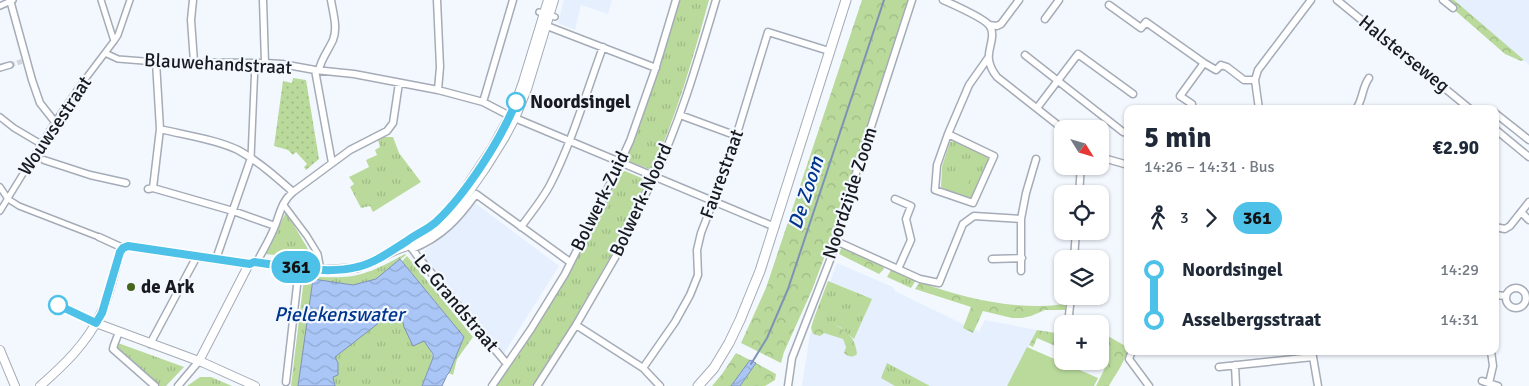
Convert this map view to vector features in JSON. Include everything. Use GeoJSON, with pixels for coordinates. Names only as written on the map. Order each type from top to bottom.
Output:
{"type":"FeatureCollection","features":[{"type":"Feature","properties":{"kind":"main road"},"geometry":{"type":"LineString","coordinates":[[698,386],[722,356],[740,320],[760,271],[846,0]]}},
{"type":"Feature","properties":{"kind":"street"},"geometry":{"type":"LineString","coordinates":[[0,6],[11,0],[25,60],[40,103],[55,122]]}},
{"type":"Feature","properties":{"kind":"street"},"geometry":{"type":"LineString","coordinates":[[101,0],[114,41]]}},
{"type":"Feature","properties":{"kind":"street","name":"Wouwsestraat"},"geometry":{"type":"LineString","coordinates":[[0,212],[55,122],[118,35],[130,0]]}},
{"type":"Feature","properties":{"kind":"street"},"geometry":{"type":"LineString","coordinates":[[193,0],[191,20],[194,62]]}},
{"type":"Feature","properties":{"kind":"street"},"geometry":{"type":"LineString","coordinates":[[263,0],[265,63]]}},
{"type":"Feature","properties":{"kind":"street"},"geometry":{"type":"LineString","coordinates":[[331,0],[335,26],[333,39],[317,70],[332,163]]}},
{"type":"Feature","properties":{"kind":"street"},"geometry":{"type":"LineString","coordinates":[[437,0],[440,67],[438,90]]}},
{"type":"Feature","properties":{"kind":"street"},"geometry":{"type":"LineString","coordinates":[[513,0],[483,102],[513,117],[620,163],[775,227]]}},
{"type":"Feature","properties":{"kind":"street"},"geometry":{"type":"LineString","coordinates":[[410,245],[434,224],[454,202],[513,117],[527,89],[547,26],[548,0]]}},
{"type":"Feature","properties":{"kind":"street"},"geometry":{"type":"LineString","coordinates":[[513,117],[547,15],[554,0]]}},
{"type":"Feature","properties":{"kind":"street","name":"Bolwerk-Zuid"},"geometry":{"type":"LineString","coordinates":[[492,386],[562,278],[620,163],[630,141],[656,68],[676,0]]}},
{"type":"Feature","properties":{"kind":"street","name":"Bolwerk-Noord"},"geometry":{"type":"LineString","coordinates":[[537,386],[576,325],[620,249],[623,239],[654,177],[680,115],[716,0]]}},
{"type":"Feature","properties":{"kind":"street","name":"Noordzijde Zoom"},"geometry":{"type":"LineString","coordinates":[[788,386],[792,358],[836,241],[837,232],[912,0]]}},
{"type":"Feature","properties":{"kind":"street"},"geometry":{"type":"LineString","coordinates":[[944,0],[989,25],[998,26],[1018,0]]}},
{"type":"Feature","properties":{"kind":"street"},"geometry":{"type":"LineString","coordinates":[[1045,19],[1059,0]]}},
{"type":"Feature","properties":{"kind":"street"},"geometry":{"type":"LineString","coordinates":[[1258,105],[1255,80],[1258,70],[1311,0]]}},
{"type":"Feature","properties":{"kind":"street","name":"Halsterseweg"},"geometry":{"type":"LineString","coordinates":[[1337,0],[1465,105]]}},
{"type":"Feature","properties":{"kind":"street"},"geometry":{"type":"LineString","coordinates":[[1443,0],[1453,8]]}},
{"type":"Feature","properties":{"kind":"street"},"geometry":{"type":"LineString","coordinates":[[1109,5],[1142,28],[1146,22],[1216,70],[1221,65],[1227,66],[1244,80],[1255,80]]}},
{"type":"Feature","properties":{"kind":"street"},"geometry":{"type":"LineString","coordinates":[[989,25],[992,32],[988,58],[991,69],[997,77],[1054,122]]}},
{"type":"Feature","properties":{"kind":"street"},"geometry":{"type":"LineString","coordinates":[[547,26],[656,68]]}},
{"type":"Feature","properties":{"kind":"street","name":"Faurestraat"},"geometry":{"type":"LineString","coordinates":[[643,368],[675,322],[690,295],[698,275],[697,250],[701,233],[737,136],[768,32],[829,51]]}},
{"type":"Feature","properties":{"kind":"street"},"geometry":{"type":"LineString","coordinates":[[521,226],[536,207],[550,184],[569,141],[603,47]]}},
{"type":"Feature","properties":{"kind":"street","name":"Blauwehandstraat"},"geometry":{"type":"LineString","coordinates":[[105,53],[118,59],[156,62],[282,64],[354,74],[438,90],[483,102]]}},
{"type":"Feature","properties":{"kind":"street"},"geometry":{"type":"LineString","coordinates":[[1036,108],[1078,54],[1133,94]]}},
{"type":"Feature","properties":{"kind":"street"},"geometry":{"type":"LineString","coordinates":[[1024,55],[1124,132]]}},
{"type":"Feature","properties":{"kind":"street"},"geometry":{"type":"LineString","coordinates":[[948,134],[994,156],[973,203],[935,190],[937,165],[948,134],[969,86],[988,58]]}},
{"type":"Feature","properties":{"kind":"street"},"geometry":{"type":"LineString","coordinates":[[156,62],[160,129],[151,188],[233,211],[275,226]]}},
{"type":"Feature","properties":{"kind":"street"},"geometry":{"type":"LineString","coordinates":[[1190,105],[1180,96],[1204,62]]}},
{"type":"Feature","properties":{"kind":"street"},"geometry":{"type":"LineString","coordinates":[[216,259],[250,158],[255,63]]}},
{"type":"Feature","properties":{"kind":"street"},"geometry":{"type":"LineString","coordinates":[[0,68],[10,65]]}},
{"type":"Feature","properties":{"kind":"street"},"geometry":{"type":"LineString","coordinates":[[1359,105],[1364,84],[1368,78]]}},
{"type":"Feature","properties":{"kind":"street"},"geometry":{"type":"LineString","coordinates":[[178,386],[199,361],[275,226],[287,197],[350,150],[388,131],[393,123],[399,83]]}},
{"type":"Feature","properties":{"kind":"street"},"geometry":{"type":"LineString","coordinates":[[680,115],[737,136]]}},
{"type":"Feature","properties":{"kind":"street"},"geometry":{"type":"LineString","coordinates":[[1499,116],[1529,140]]}},
{"type":"Feature","properties":{"kind":"street"},"geometry":{"type":"LineString","coordinates":[[0,117],[41,144]]}},
{"type":"Feature","properties":{"kind":"street"},"geometry":{"type":"LineString","coordinates":[[160,129],[220,143],[237,150],[293,192]]}},
{"type":"Feature","properties":{"kind":"street"},"geometry":{"type":"LineString","coordinates":[[1499,132],[1529,157]]}},
{"type":"Feature","properties":{"kind":"street"},"geometry":{"type":"LineString","coordinates":[[34,156],[90,175],[126,184]]}},
{"type":"Feature","properties":{"kind":"street"},"geometry":{"type":"LineString","coordinates":[[1021,271],[1021,219],[1026,193],[1036,160]]}},
{"type":"Feature","properties":{"kind":"street"},"geometry":{"type":"LineString","coordinates":[[1109,160],[1124,164]]}},
{"type":"Feature","properties":{"kind":"street"},"geometry":{"type":"LineString","coordinates":[[0,187],[8,199],[19,206],[123,248]]}},
{"type":"Feature","properties":{"kind":"street"},"geometry":{"type":"LineString","coordinates":[[40,386],[61,367],[90,334],[102,313],[120,252],[128,246],[216,259],[299,268],[321,270],[356,268],[396,250],[431,241],[458,217],[476,194],[570,262]]}},
{"type":"Feature","properties":{"kind":"street"},"geometry":{"type":"LineString","coordinates":[[895,200],[911,206],[906,219],[911,240],[898,269]]}},
{"type":"Feature","properties":{"kind":"street"},"geometry":{"type":"LineString","coordinates":[[1499,228],[1505,229],[1510,226],[1529,202]]}},
{"type":"Feature","properties":{"kind":"street"},"geometry":{"type":"LineString","coordinates":[[283,204],[318,254],[321,270]]}},
{"type":"Feature","properties":{"kind":"street"},"geometry":{"type":"LineString","coordinates":[[1521,212],[1529,220]]}},
{"type":"Feature","properties":{"kind":"street"},"geometry":{"type":"LineString","coordinates":[[836,241],[920,278],[939,283],[963,224],[974,216],[1021,219]]}},
{"type":"Feature","properties":{"kind":"street","name":"Le Grandstraat"},"geometry":{"type":"LineString","coordinates":[[410,245],[507,364]]}},
{"type":"Feature","properties":{"kind":"street"},"geometry":{"type":"LineString","coordinates":[[150,344],[197,256]]}},
{"type":"Feature","properties":{"kind":"street"},"geometry":{"type":"LineString","coordinates":[[992,259],[1022,258]]}},
{"type":"Feature","properties":{"kind":"street"},"geometry":{"type":"LineString","coordinates":[[286,382],[299,268]]}},
{"type":"Feature","properties":{"kind":"street"},"geometry":{"type":"LineString","coordinates":[[1499,295],[1506,296]]}},
{"type":"Feature","properties":{"kind":"street"},"geometry":{"type":"LineString","coordinates":[[96,323],[199,361],[254,386]]}},
{"type":"Feature","properties":{"kind":"street"},"geometry":{"type":"LineString","coordinates":[[576,325],[643,368],[660,386]]}},
{"type":"Feature","properties":{"kind":"street"},"geometry":{"type":"LineString","coordinates":[[119,332],[114,349],[155,386]]}},
{"type":"Feature","properties":{"kind":"street"},"geometry":{"type":"LineString","coordinates":[[0,350],[14,386]]}},
{"type":"Feature","properties":{"kind":"street"},"geometry":{"type":"LineString","coordinates":[[1130,355],[1129,359],[1149,386]]}},
{"type":"Feature","properties":{"kind":"street"},"geometry":{"type":"LineString","coordinates":[[1219,367],[1306,355]]}},
{"type":"Feature","properties":{"kind":"street"},"geometry":{"type":"LineString","coordinates":[[1313,355],[1318,386]]}},
{"type":"Feature","properties":{"kind":"street"},"geometry":{"type":"LineString","coordinates":[[1492,355],[1493,366],[1486,382],[1498,386]]}},
{"type":"Feature","properties":{"kind":"street"},"geometry":{"type":"LineString","coordinates":[[1235,365],[1236,386]]}},
{"type":"Feature","properties":{"kind":"shaded area"},"geometry":{"type":"Polygon","coordinates":[[[564,0],[612,0],[608,14],[581,5],[575,30],[558,23],[564,0]]]}},
{"type":"Feature","properties":{"kind":"shaded area"},"geometry":{"type":"Polygon","coordinates":[[[1452,0],[1529,0],[1529,65],[1452,0]]]}},
{"type":"Feature","properties":{"kind":"shaded area"},"geometry":{"type":"Polygon","coordinates":[[[475,203],[559,266],[503,355],[418,257],[475,203]]]}},
{"type":"Feature","properties":{"kind":"shaded area"},"geometry":{"type":"Polygon","coordinates":[[[837,263],[893,287],[895,291],[979,332],[985,320],[1037,330],[1007,386],[802,386],[810,334],[837,263]]]}},
{"type":"Feature","properties":{"kind":"green space"},"geometry":{"type":"Polygon","coordinates":[[[679,0],[709,0],[677,107],[652,170],[625,160],[640,123],[679,0]]]}},
{"type":"Feature","properties":{"kind":"green space"},"geometry":{"type":"Polygon","coordinates":[[[862,0],[909,0],[843,208],[812,290],[784,352],[781,363],[741,343],[766,288],[862,0]]]}},
{"type":"Feature","properties":{"kind":"green space"},"geometry":{"type":"Polygon","coordinates":[[[1443,0],[1454,0],[1524,60],[1521,61],[1505,54],[1443,0]]]}},
{"type":"Feature","properties":{"kind":"green space"},"geometry":{"type":"Polygon","coordinates":[[[293,78],[306,80],[319,159],[306,170],[304,167],[307,164],[296,152],[293,155],[288,150],[274,146],[283,81],[292,83],[293,78]]]}},
{"type":"Feature","properties":{"kind":"green space"},"geometry":{"type":"Polygon","coordinates":[[[382,137],[393,137],[399,153],[421,182],[373,212],[370,206],[361,208],[350,187],[354,184],[349,177],[369,167],[366,160],[377,155],[375,150],[380,147],[378,140],[382,137]]]}},
{"type":"Feature","properties":{"kind":"green space"},"geometry":{"type":"Polygon","coordinates":[[[954,141],[990,156],[972,202],[941,187],[942,166],[950,142],[954,141]]]}},
{"type":"Feature","properties":{"kind":"green space"},"geometry":{"type":"Polygon","coordinates":[[[964,167],[973,172],[966,189],[957,185],[964,167]]]}},
{"type":"Feature","properties":{"kind":"green space"},"geometry":{"type":"Polygon","coordinates":[[[625,171],[644,179],[648,186],[644,189],[640,198],[642,200],[618,247],[616,247],[577,315],[579,316],[532,386],[494,386],[514,358],[516,359],[559,291],[557,289],[578,253],[580,253],[617,180],[618,173],[625,171]]]}},
{"type":"Feature","properties":{"kind":"green space"},"geometry":{"type":"Polygon","coordinates":[[[286,212],[314,259],[265,254],[286,212]]]}},
{"type":"Feature","properties":{"kind":"green space"},"geometry":{"type":"Polygon","coordinates":[[[842,246],[883,266],[884,269],[879,274],[839,254],[842,246]]]}},
{"type":"Feature","properties":{"kind":"green space"},"geometry":{"type":"Polygon","coordinates":[[[405,254],[376,279],[353,285],[313,279],[298,386],[291,386],[304,278],[307,276],[348,277],[358,275],[369,272],[405,254]]]}},
{"type":"Feature","properties":{"kind":"green space"},"geometry":{"type":"Polygon","coordinates":[[[407,256],[473,337],[457,359],[453,375],[449,373],[464,337],[402,261],[407,256]]]}},
{"type":"Feature","properties":{"kind":"green space"},"geometry":{"type":"Polygon","coordinates":[[[891,270],[916,280],[911,288],[887,277],[891,270]]]}},
{"type":"Feature","properties":{"kind":"green space"},"geometry":{"type":"Polygon","coordinates":[[[828,281],[872,299],[854,339],[840,327],[814,318],[828,281]]]}},
{"type":"Feature","properties":{"kind":"green space"},"geometry":{"type":"Polygon","coordinates":[[[920,282],[948,292],[978,299],[1023,306],[1065,305],[1065,310],[1045,310],[1022,318],[1012,318],[983,311],[973,333],[963,328],[971,307],[915,289],[920,282]]]}},
{"type":"Feature","properties":{"kind":"green space"},"geometry":{"type":"Polygon","coordinates":[[[385,318],[405,323],[418,334],[432,354],[433,358],[422,386],[335,386],[333,376],[334,357],[385,318]]]}},
{"type":"Feature","properties":{"kind":"green space"},"geometry":{"type":"Polygon","coordinates":[[[814,318],[836,325],[848,333],[857,354],[850,356],[844,353],[846,347],[843,339],[824,333],[820,336],[813,334],[811,328],[814,318]]]}},
{"type":"Feature","properties":{"kind":"green space"},"geometry":{"type":"Polygon","coordinates":[[[1037,330],[1054,333],[1054,345],[1037,338],[1033,347],[1029,345],[1037,330]]]}},
{"type":"Feature","properties":{"kind":"green space"},"geometry":{"type":"Polygon","coordinates":[[[1109,337],[1124,345],[1124,355],[1126,356],[1109,386],[1096,386],[1104,370],[1109,370],[1109,337]]]}},
{"type":"Feature","properties":{"kind":"green space"},"geometry":{"type":"Polygon","coordinates":[[[118,343],[184,367],[166,386],[159,386],[116,349],[118,343]]]}},
{"type":"Feature","properties":{"kind":"green space"},"geometry":{"type":"Polygon","coordinates":[[[1027,347],[1054,359],[1054,370],[1080,370],[1098,378],[1094,386],[1007,386],[1027,347]]]}},
{"type":"Feature","properties":{"kind":"green space"},"geometry":{"type":"Polygon","coordinates":[[[736,353],[750,360],[731,386],[712,386],[722,374],[736,353]]]}},
{"type":"Feature","properties":{"kind":"green space"},"geometry":{"type":"Polygon","coordinates":[[[756,363],[776,374],[775,380],[765,386],[740,386],[756,363]]]}},
{"type":"Feature","properties":{"kind":"green space"},"geometry":{"type":"Polygon","coordinates":[[[887,363],[930,386],[895,386],[881,378],[887,363]]]}},
{"type":"Feature","properties":{"kind":"green space"},"geometry":{"type":"Polygon","coordinates":[[[200,377],[211,377],[232,386],[187,386],[200,377]]]}},
{"type":"Feature","properties":{"kind":"water","name":"Pielekenswater"},"geometry":{"type":"Polygon","coordinates":[[[400,259],[464,337],[442,386],[422,386],[433,354],[424,341],[413,346],[403,322],[385,318],[335,357],[338,363],[338,375],[333,377],[335,386],[298,386],[313,279],[353,285],[376,279],[400,259]]]}},
{"type":"Feature","properties":{"kind":"water"},"geometry":{"type":"Polygon","coordinates":[[[750,360],[756,363],[740,386],[731,386],[750,360]]]}},
{"type":"Feature","properties":{"kind":"waterway","name":"De Zoom"},"geometry":{"type":"LineString","coordinates":[[751,364],[767,338],[788,289],[884,0]]}},
{"type":"Feature","properties":{"kind":"tunnel"},"geometry":{"type":"LineString","coordinates":[[10,65],[23,61]]}},
{"type":"Feature","properties":{"kind":"bus line","name":"361"},"geometry":{"type":"LineString","coordinates":[[58,305],[96,323],[102,313],[120,252],[128,246],[250,264],[254,262],[321,270],[356,268],[371,262],[396,250],[434,224],[447,211],[464,190],[492,148],[516,102]]}},
{"type":"Feature","properties":{"kind":"place","name":"Noordsingel"},"geometry":{"type":"Point","coordinates":[516,102]}},
{"type":"Feature","properties":{"kind":"place","name":"de Ark"},"geometry":{"type":"Point","coordinates":[131,287]}}]}
